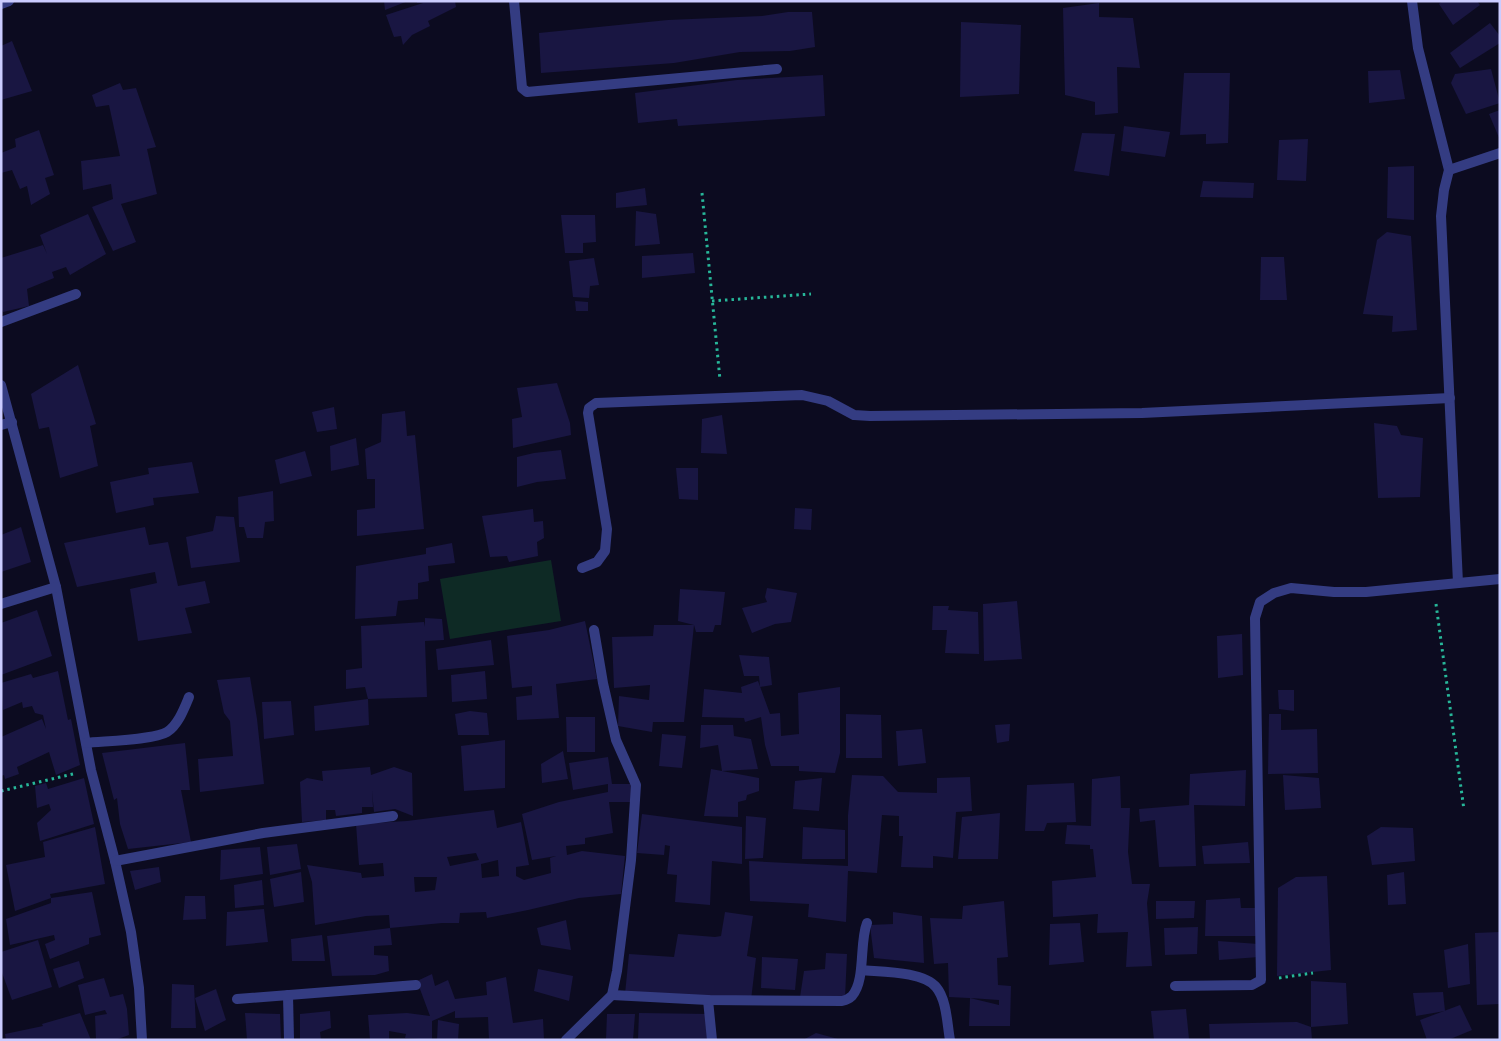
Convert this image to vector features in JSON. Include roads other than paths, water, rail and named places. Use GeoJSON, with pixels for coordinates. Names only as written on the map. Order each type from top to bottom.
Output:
{"type":"FeatureCollection","features":[{"type":"Feature","properties":{"kind":"street"},"geometry":{"type":"LineString","coordinates":[[1,4],[9,1]]}},
{"type":"Feature","properties":{"kind":"street"},"geometry":{"type":"LineString","coordinates":[[514,1],[522,88],[527,92],[777,69]]}},
{"type":"Feature","properties":{"kind":"street"},"geometry":{"type":"LineString","coordinates":[[1412,1],[1418,48],[1449,170],[1441,216],[1458,583]]}},
{"type":"Feature","properties":{"kind":"street"},"geometry":{"type":"LineString","coordinates":[[1449,170],[1500,153]]}},
{"type":"Feature","properties":{"kind":"street"},"geometry":{"type":"LineString","coordinates":[[1,322],[76,294]]}},
{"type":"Feature","properties":{"kind":"street"},"geometry":{"type":"LineString","coordinates":[[1,385],[56,587],[91,770],[115,861],[134,951],[139,988],[142,1040]]}},
{"type":"Feature","properties":{"kind":"street"},"geometry":{"type":"LineString","coordinates":[[582,568],[597,562],[605,551],[607,529],[588,413],[589,408],[596,403],[802,395],[828,401],[854,415],[870,416],[1142,413],[1450,398]]}},
{"type":"Feature","properties":{"kind":"street"},"geometry":{"type":"LineString","coordinates":[[1,425],[12,422]]}},
{"type":"Feature","properties":{"kind":"street"},"geometry":{"type":"LineString","coordinates":[[1175,986],[1252,985],[1262,980],[1255,618],[1260,602],[1274,593],[1291,588],[1334,592],[1366,592],[1500,579]]}},
{"type":"Feature","properties":{"kind":"street"},"geometry":{"type":"LineString","coordinates":[[1,604],[56,587]]}},
{"type":"Feature","properties":{"kind":"street"},"geometry":{"type":"LineString","coordinates":[[566,1040],[612,995],[617,971],[631,860],[636,785],[616,740],[603,684],[594,630]]}},
{"type":"Feature","properties":{"kind":"street"},"geometry":{"type":"LineString","coordinates":[[86,743],[152,736],[167,732],[182,715],[189,697]]}},
{"type":"Feature","properties":{"kind":"street"},"geometry":{"type":"LineString","coordinates":[[115,861],[263,833],[393,816]]}},
{"type":"Feature","properties":{"kind":"street"},"geometry":{"type":"LineString","coordinates":[[612,995],[708,1000],[842,1001],[852,997],[856,990],[861,970],[863,933],[867,923]]}},
{"type":"Feature","properties":{"kind":"street"},"geometry":{"type":"LineString","coordinates":[[861,970],[915,975],[935,986],[941,996],[950,1040]]}},
{"type":"Feature","properties":{"kind":"street"},"geometry":{"type":"LineString","coordinates":[[237,999],[416,985]]}},
{"type":"Feature","properties":{"kind":"street"},"geometry":{"type":"LineString","coordinates":[[288,995],[289,1040]]}},
{"type":"Feature","properties":{"kind":"street"},"geometry":{"type":"LineString","coordinates":[[708,1000],[712,1040]]}}]}
